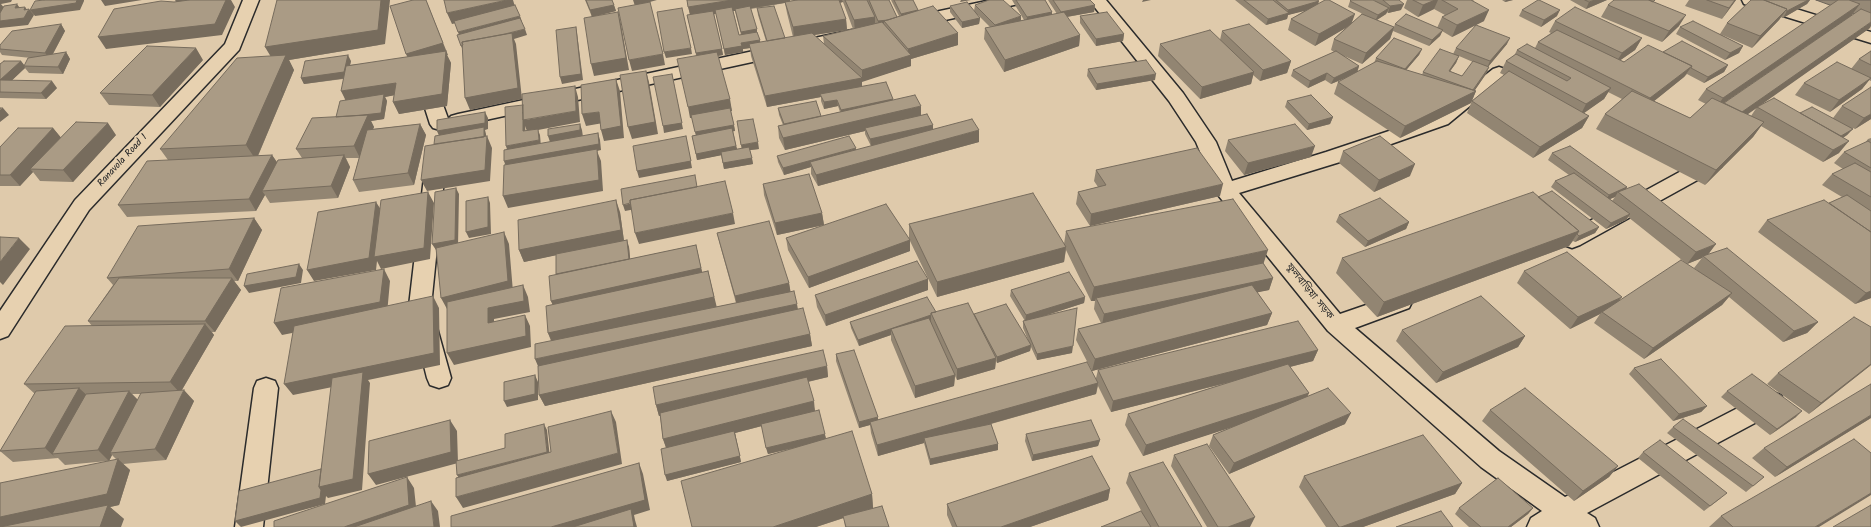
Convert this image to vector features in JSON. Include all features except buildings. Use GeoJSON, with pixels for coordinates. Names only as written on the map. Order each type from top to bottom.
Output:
{"type":"FeatureCollection","features":[{"type":"Feature","properties":{"kind":"street","name":"Ranavola Road 1"},"geometry":{"type":"LineString","coordinates":[[0,330],[82,205],[233,46],[251,0]]}},
{"type":"Feature","properties":{"kind":"street"},"geometry":{"type":"LineString","coordinates":[[894,26],[1014,0]]}},
{"type":"Feature","properties":{"kind":"street","name":"ফুলবাড়িয়া সড়ক"},"geometry":{"type":"LineString","coordinates":[[1097,0],[1176,97],[1206,142],[1226,190],[1336,325],[1490,459],[1585,527]]}},
{"type":"Feature","properties":{"kind":"street"},"geometry":{"type":"LineString","coordinates":[[1750,0],[1871,38]]}},
{"type":"Feature","properties":{"kind":"street"},"geometry":{"type":"LineString","coordinates":[[440,124],[755,49],[871,31]]}},
{"type":"Feature","properties":{"kind":"street"},"geometry":{"type":"LineString","coordinates":[[420,66],[440,124],[420,306],[439,378]]}},
{"type":"Feature","properties":{"kind":"street"},"geometry":{"type":"LineString","coordinates":[[1226,190],[1333,157],[1441,120],[1499,73]]}},
{"type":"Feature","properties":{"kind":"street"},"geometry":{"type":"LineString","coordinates":[[1552,249],[1734,152]]}},
{"type":"Feature","properties":{"kind":"street"},"geometry":{"type":"LineString","coordinates":[[1336,325],[1418,296]]}},
{"type":"Feature","properties":{"kind":"street"},"geometry":{"type":"LineString","coordinates":[[249,527],[266,388]]}},
{"type":"Feature","properties":{"kind":"street"},"geometry":{"type":"LineString","coordinates":[[1541,527],[1563,512],[1794,390]]}},
{"type":"Feature","properties":{"kind":"shaded area"},"geometry":{"type":"Polygon","coordinates":[[[1816,0],[1871,0],[1871,20],[1816,0]]]}}]}
